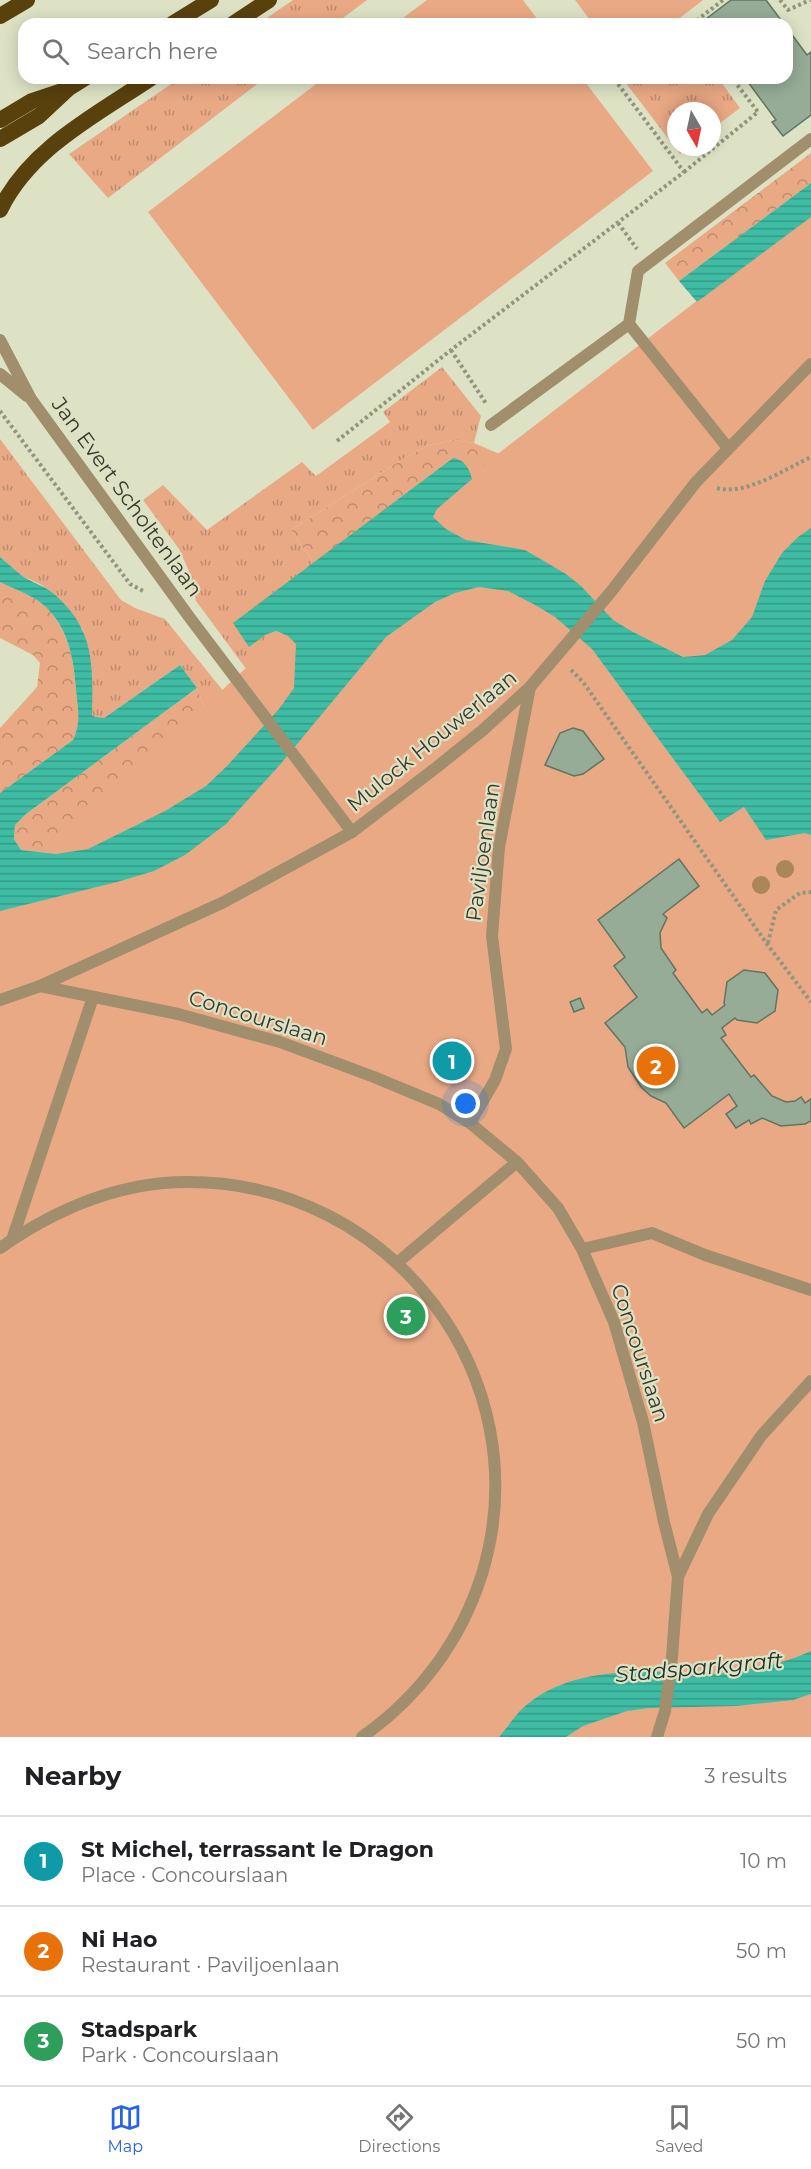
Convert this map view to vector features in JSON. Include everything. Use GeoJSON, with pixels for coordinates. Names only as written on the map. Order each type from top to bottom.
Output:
{"type":"FeatureCollection","features":[{"type":"Feature","properties":{"kind":"highway"},"geometry":{"type":"LineString","coordinates":[[0,16],[27,0]]}},
{"type":"Feature","properties":{"kind":"highway"},"geometry":{"type":"LineString","coordinates":[[182,18],[211,0]]}},
{"type":"Feature","properties":{"kind":"highway"},"geometry":{"type":"LineString","coordinates":[[242,18],[269,0]]}},
{"type":"Feature","properties":{"kind":"highway"},"geometry":{"type":"LineString","coordinates":[[0,139],[39,116],[75,84]]}},
{"type":"Feature","properties":{"kind":"highway"},"geometry":{"type":"LineString","coordinates":[[0,210],[18,180],[37,159],[74,129],[142,84]]}},
{"type":"Feature","properties":{"kind":"highway"},"geometry":{"type":"LineString","coordinates":[[0,120],[32,101],[69,88]]}},
{"type":"Feature","properties":{"kind":"street"},"geometry":{"type":"LineString","coordinates":[[494,423],[629,324],[638,271],[811,139]]}},
{"type":"Feature","properties":{"kind":"street"},"geometry":{"type":"LineString","coordinates":[[629,324],[728,447]]}},
{"type":"Feature","properties":{"kind":"street","name":"Jan Evert Scholtenlaan"},"geometry":{"type":"LineString","coordinates":[[0,340],[31,399],[190,618],[352,832]]}},
{"type":"Feature","properties":{"kind":"street","name":"Mulock Houwerlaan"},"geometry":{"type":"LineString","coordinates":[[40,986],[224,902],[352,832],[455,752],[530,687],[610,593],[696,482],[811,364]]}},
{"type":"Feature","properties":{"kind":"street","name":"Jan Evert Scholtenlaan"},"geometry":{"type":"LineString","coordinates":[[0,374],[31,399]]}},
{"type":"Feature","properties":{"kind":"street","name":"Paviljoenlaan"},"geometry":{"type":"LineString","coordinates":[[470,1123],[495,1080],[506,1049],[492,936],[499,846],[530,687]]}},
{"type":"Feature","properties":{"kind":"street"},"geometry":{"type":"LineString","coordinates":[[0,1000],[40,986]]}},
{"type":"Feature","properties":{"kind":"street","name":"Concourslaan"},"geometry":{"type":"LineString","coordinates":[[40,986],[178,1014],[280,1042],[439,1104],[470,1123],[517,1162],[558,1209],[582,1249],[614,1322],[643,1422],[678,1577],[672,1657],[664,1711],[657,1737]]}},
{"type":"Feature","properties":{"kind":"street"},"geometry":{"type":"LineString","coordinates":[[12,1240],[93,997]]}},
{"type":"Feature","properties":{"kind":"street"},"geometry":{"type":"LineString","coordinates":[[397,1263],[517,1162]]}},
{"type":"Feature","properties":{"kind":"street"},"geometry":{"type":"LineString","coordinates":[[0,1248],[53,1215],[85,1201],[118,1191],[152,1184],[186,1182],[221,1184],[266,1192],[320,1210],[379,1246],[428,1295],[448,1323],[465,1353],[488,1418],[494,1452],[493,1522],[487,1556],[477,1589],[464,1621],[447,1651],[426,1679],[402,1704],[362,1737]]}},
{"type":"Feature","properties":{"kind":"street"},"geometry":{"type":"LineString","coordinates":[[582,1249],[652,1233],[705,1255],[811,1290]]}},
{"type":"Feature","properties":{"kind":"street"},"geometry":{"type":"LineString","coordinates":[[678,1577],[715,1504],[761,1436],[811,1381]]}},
{"type":"Feature","properties":{"kind":"path"},"geometry":{"type":"LineString","coordinates":[[700,18],[723,0]]}},
{"type":"Feature","properties":{"kind":"path"},"geometry":{"type":"LineString","coordinates":[[780,0],[788,10],[810,0]]}},
{"type":"Feature","properties":{"kind":"path"},"geometry":{"type":"LineString","coordinates":[[618,84],[684,172]]}},
{"type":"Feature","properties":{"kind":"path"},"geometry":{"type":"LineString","coordinates":[[337,441],[758,112],[737,84]]}},
{"type":"Feature","properties":{"kind":"path"},"geometry":{"type":"LineString","coordinates":[[618,223],[647,264]]}},
{"type":"Feature","properties":{"kind":"path"},"geometry":{"type":"LineString","coordinates":[[451,350],[494,423]]}},
{"type":"Feature","properties":{"kind":"path","name":"Jan Evert Scholtenlaan"},"geometry":{"type":"LineString","coordinates":[[0,411],[130,584],[150,595]]}},
{"type":"Feature","properties":{"kind":"path"},"geometry":{"type":"LineString","coordinates":[[696,482],[728,491],[758,483],[811,457]]}},
{"type":"Feature","properties":{"kind":"path"},"geometry":{"type":"LineString","coordinates":[[557,656],[583,682],[767,944],[811,1002]]}},
{"type":"Feature","properties":{"kind":"path"},"geometry":{"type":"LineString","coordinates":[[767,944],[776,910],[800,893],[811,892]]}},
{"type":"Feature","properties":{"kind":"green space"},"geometry":{"type":"Polygon","coordinates":[[[293,0],[367,0],[343,18],[267,18],[293,0]]]}},
{"type":"Feature","properties":{"kind":"green space"},"geometry":{"type":"Polygon","coordinates":[[[427,0],[523,0],[536,18],[403,18],[427,0]]]}},
{"type":"Feature","properties":{"kind":"green space"},"geometry":{"type":"Polygon","coordinates":[[[575,0],[703,0],[680,18],[588,18],[575,0]]]}},
{"type":"Feature","properties":{"kind":"green space"},"geometry":{"type":"Polygon","coordinates":[[[171,84],[257,84],[108,198],[69,154],[171,84]]]}},
{"type":"Feature","properties":{"kind":"green space"},"geometry":{"type":"Polygon","coordinates":[[[316,84],[587,84],[653,171],[313,430],[148,212],[316,84]]]}},
{"type":"Feature","properties":{"kind":"green space"},"geometry":{"type":"Polygon","coordinates":[[[627,84],[722,84],[740,108],[721,122],[721,102],[667,102],[667,137],[627,84]]]}},
{"type":"Feature","properties":{"kind":"green space"},"geometry":{"type":"Polygon","coordinates":[[[811,153],[811,183],[679,281],[665,263],[811,153]]]}},
{"type":"Feature","properties":{"kind":"green space"},"geometry":{"type":"Polygon","coordinates":[[[811,213],[811,1737],[0,1737],[0,895],[378,546],[811,213]]]}},
{"type":"Feature","properties":{"kind":"green space"},"geometry":{"type":"Polygon","coordinates":[[[442,367],[481,416],[474,443],[454,440],[429,445],[291,530],[314,563],[234,623],[265,635],[276,631],[288,636],[272,704],[196,601],[188,569],[179,549],[143,500],[163,485],[207,530],[302,462],[316,476],[390,422],[383,412],[442,367]]]}},
{"type":"Feature","properties":{"kind":"green space"},"geometry":{"type":"Polygon","coordinates":[[[0,439],[121,600],[165,619],[246,719],[227,766],[197,688],[180,665],[104,718],[95,718],[92,715],[92,690],[83,630],[53,593],[22,576],[0,557],[0,439]]]}},
{"type":"Feature","properties":{"kind":"green space"},"geometry":{"type":"Polygon","coordinates":[[[454,440],[474,443],[497,453],[526,473],[581,586],[453,458],[314,563],[291,530],[403,459],[429,445],[454,440]]]}},
{"type":"Feature","properties":{"kind":"green space"},"geometry":{"type":"Polygon","coordinates":[[[0,582],[37,600],[58,621],[71,654],[78,715],[73,740],[0,793],[0,728],[37,687],[40,663],[33,655],[0,638],[0,582]]]}},
{"type":"Feature","properties":{"kind":"green space"},"geometry":{"type":"Polygon","coordinates":[[[197,688],[227,766],[56,854],[21,850],[14,839],[15,825],[26,814],[197,688]]]}},
{"type":"Feature","properties":{"kind":"water"},"geometry":{"type":"Polygon","coordinates":[[[811,183],[811,217],[697,302],[679,281],[811,183]]]}},
{"type":"Feature","properties":{"kind":"water"},"geometry":{"type":"Polygon","coordinates":[[[453,458],[466,465],[472,479],[437,509],[433,517],[446,529],[466,540],[525,550],[566,574],[581,586],[613,620],[683,657],[705,655],[732,640],[752,617],[765,581],[782,553],[811,528],[811,835],[805,833],[766,840],[744,807],[720,822],[592,649],[555,617],[537,606],[508,591],[479,587],[455,593],[435,602],[386,637],[278,767],[226,824],[185,855],[154,871],[0,911],[0,793],[73,740],[78,716],[71,654],[58,621],[37,600],[0,582],[0,557],[21,575],[53,593],[67,606],[77,620],[89,648],[92,715],[95,717],[104,718],[180,665],[197,688],[26,814],[15,825],[14,839],[21,850],[56,854],[88,849],[165,811],[206,786],[279,709],[294,688],[296,644],[288,636],[276,631],[265,635],[249,647],[233,623],[453,458]]]}},
{"type":"Feature","properties":{"kind":"water"},"geometry":{"type":"Polygon","coordinates":[[[811,1651],[811,1694],[793,1700],[736,1706],[649,1708],[627,1711],[583,1726],[566,1737],[499,1737],[519,1712],[533,1700],[547,1691],[580,1679],[633,1672],[655,1671],[682,1676],[731,1672],[783,1662],[811,1651]]]}},
{"type":"Feature","properties":{"kind":"building"},"geometry":{"type":"Polygon","coordinates":[[[731,0],[766,0],[780,18],[707,18],[731,0]]]}},
{"type":"Feature","properties":{"kind":"building"},"geometry":{"type":"Polygon","coordinates":[[[793,36],[807,55],[811,52],[811,115],[783,136],[772,122],[776,120],[749,84],[793,84],[793,36]]]}},
{"type":"Feature","properties":{"kind":"building"},"geometry":{"type":"Polygon","coordinates":[[[573,728],[583,731],[604,759],[583,774],[574,776],[545,765],[560,733],[573,728]]]}},
{"type":"Feature","properties":{"kind":"building"},"geometry":{"type":"Polygon","coordinates":[[[679,859],[699,886],[663,914],[667,918],[660,933],[661,948],[676,970],[673,973],[702,1013],[707,1009],[712,1015],[725,1005],[727,982],[744,970],[765,973],[778,990],[775,1011],[757,1023],[735,1018],[722,1028],[726,1035],[721,1038],[751,1077],[754,1075],[772,1096],[786,1102],[795,1101],[801,1097],[805,1103],[811,1099],[811,1121],[805,1124],[781,1126],[762,1118],[751,1124],[749,1120],[736,1128],[726,1114],[737,1106],[729,1094],[684,1128],[666,1103],[651,1096],[641,1087],[628,1067],[625,1047],[605,1023],[637,997],[614,966],[625,957],[598,920],[679,859]]]}},
{"type":"Feature","properties":{"kind":"building"},"geometry":{"type":"Polygon","coordinates":[[[580,998],[584,1008],[574,1012],[570,1002],[580,998]]]}},
{"type":"Feature","properties":{"kind":"place","name":"St Michel, terrassant le Dragon"},"geometry":{"type":"Point","coordinates":[452,1061]}},
{"type":"Feature","properties":{"kind":"place","name":"Ni Hao"},"geometry":{"type":"Point","coordinates":[656,1066]}},
{"type":"Feature","properties":{"kind":"place","name":"Stadspark"},"geometry":{"type":"Point","coordinates":[406,1316]}},
{"type":"Feature","properties":{"kind":"water label","name":"Stadsparkgraft"},"geometry":{"type":"Point","coordinates":[699,1667]}}]}
